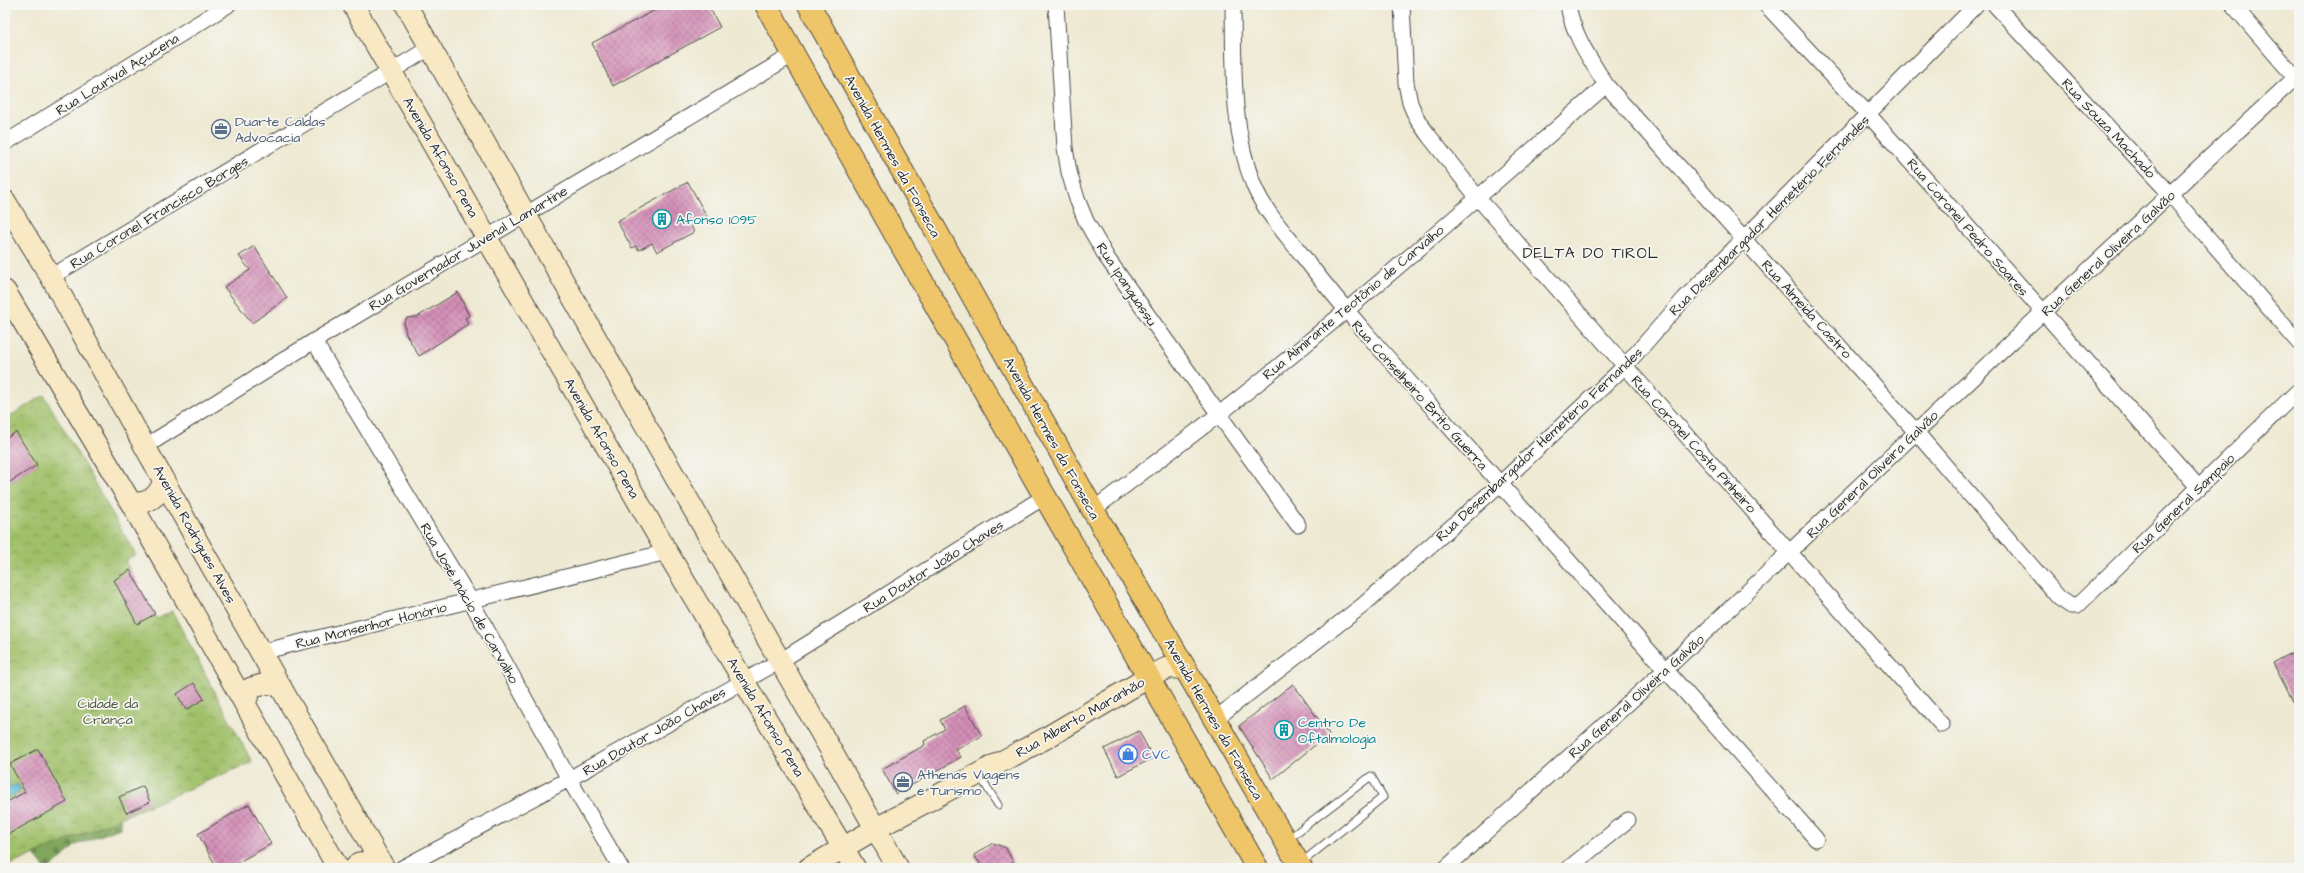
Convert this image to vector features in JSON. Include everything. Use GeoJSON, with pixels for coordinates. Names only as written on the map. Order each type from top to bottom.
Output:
{"type":"FeatureCollection","features":[{"type":"Feature","properties":{"kind":"main road","name":"Avenida Afonso Pena"},"geometry":{"type":"LineString","coordinates":[[353,5],[487,236],[667,552],[855,868]]}},
{"type":"Feature","properties":{"kind":"main road"},"geometry":{"type":"LineString","coordinates":[[406,5],[898,868]]}},
{"type":"Feature","properties":{"kind":"main road"},"geometry":{"type":"LineString","coordinates":[[766,5],[1044,497],[1149,677],[1257,868]]}},
{"type":"Feature","properties":{"kind":"main road","name":"Avenida Hermes da Fonseca"},"geometry":{"type":"LineString","coordinates":[[809,5],[1093,510],[1299,866]]}},
{"type":"Feature","properties":{"kind":"main road","name":"Avenida Rodrigues Alves"},"geometry":{"type":"LineString","coordinates":[[5,201],[51,277],[146,446],[164,481],[281,687],[389,867]]}},
{"type":"Feature","properties":{"kind":"main road"},"geometry":{"type":"LineString","coordinates":[[5,291],[131,503],[338,868]]}},
{"type":"Feature","properties":{"kind":"main road"},"geometry":{"type":"LineString","coordinates":[[131,503],[140,504],[151,501],[161,491],[164,481]]}},
{"type":"Feature","properties":{"kind":"main road","name":"Rua Alberto Maranhão"},"geometry":{"type":"LineString","coordinates":[[809,868],[875,829],[1046,738],[1149,677],[1167,668],[1184,668]]}},
{"type":"Feature","properties":{"kind":"main road"},"geometry":{"type":"LineString","coordinates":[[245,703],[251,688],[269,683],[281,687]]}},
{"type":"Feature","properties":{"kind":"main road"},"geometry":{"type":"LineString","coordinates":[[355,868],[359,864],[369,862],[389,867]]}},
{"type":"Feature","properties":{"kind":"street","name":"Rua Lourival Açucena"},"geometry":{"type":"LineString","coordinates":[[5,143],[228,5]]}},
{"type":"Feature","properties":{"kind":"street","name":"Rua Ipanguassu"},"geometry":{"type":"LineString","coordinates":[[1056,5],[1066,148],[1077,199],[1107,258],[1298,525]]}},
{"type":"Feature","properties":{"kind":"street","name":"Rua Conselheiro Brito Guerra"},"geometry":{"type":"LineString","coordinates":[[1233,5],[1236,122],[1244,158],[1255,189],[1273,220],[1345,310],[1584,576],[1665,670],[1816,839]]}},
{"type":"Feature","properties":{"kind":"street","name":"Rua Coronel Costa Pinheiro"},"geometry":{"type":"LineString","coordinates":[[1402,5],[1406,83],[1410,102],[1417,119],[1429,136],[1478,198],[1942,725]]}},
{"type":"Feature","properties":{"kind":"street","name":"Rua Almeida Castro"},"geometry":{"type":"LineString","coordinates":[[1568,5],[1571,21],[1582,47],[1606,85],[1916,432],[2064,603]]}},
{"type":"Feature","properties":{"kind":"street","name":"Rua Coronel Pedro Soares"},"geometry":{"type":"LineString","coordinates":[[1766,5],[1868,114],[2199,488]]}},
{"type":"Feature","properties":{"kind":"street","name":"Rua Desembargador Hemetério Fernandes"},"geometry":{"type":"LineString","coordinates":[[1214,720],[1362,606],[1500,484],[1625,366],[1685,298],[1976,5]]}},
{"type":"Feature","properties":{"kind":"street","name":"Rua Souza Machado"},"geometry":{"type":"LineString","coordinates":[[1995,5],[2171,195],[2299,343]]}},
{"type":"Feature","properties":{"kind":"street"},"geometry":{"type":"LineString","coordinates":[[2233,5],[2297,80]]}},
{"type":"Feature","properties":{"kind":"street","name":"Rua Coronel Francisco Borges"},"geometry":{"type":"LineString","coordinates":[[51,277],[431,47]]}},
{"type":"Feature","properties":{"kind":"street","name":"Rua Governador Juvenal Lamartine"},"geometry":{"type":"LineString","coordinates":[[146,446],[314,341],[487,236],[794,54]]}},
{"type":"Feature","properties":{"kind":"street","name":"Rua General Oliveira Galvão"},"geometry":{"type":"LineString","coordinates":[[1446,868],[1665,670],[2043,312],[2297,80]]}},
{"type":"Feature","properties":{"kind":"street","name":"Rua Almirante Teotônio de Carvalho"},"geometry":{"type":"LineString","coordinates":[[1093,510],[1218,414],[1345,310],[1478,198],[1606,85]]}},
{"type":"Feature","properties":{"kind":"street","name":"Rua José Inácio de Carvalho"},"geometry":{"type":"LineString","coordinates":[[314,341],[471,601],[569,779],[621,868]]}},
{"type":"Feature","properties":{"kind":"street","name":"Rua General Sampaio"},"geometry":{"type":"LineString","coordinates":[[2064,603],[2071,606],[2077,606],[2299,390]]}},
{"type":"Feature","properties":{"kind":"street","name":"Rua Doutor João Chaves"},"geometry":{"type":"LineString","coordinates":[[389,867],[569,779],[780,661],[1044,497]]}},
{"type":"Feature","properties":{"kind":"street","name":"Rua Monsenhor Honório"},"geometry":{"type":"LineString","coordinates":[[261,652],[667,552]]}},
{"type":"Feature","properties":{"kind":"street"},"geometry":{"type":"LineString","coordinates":[[1569,868],[1628,820]]}},
{"type":"Feature","properties":{"kind":"lane"},"geometry":{"type":"LineString","coordinates":[[978,774],[998,805]]}},
{"type":"Feature","properties":{"kind":"lane"},"geometry":{"type":"LineString","coordinates":[[1284,841],[1371,776],[1383,797],[1299,866]]}},
{"type":"Feature","properties":{"kind":"green space","name":"Cidade da Criança"},"geometry":{"type":"Polygon","coordinates":[[[44,395],[136,555],[125,561],[157,619],[172,611],[252,762],[5,867],[5,419],[44,395]]]}},
{"type":"Feature","properties":{"kind":"green space"},"geometry":{"type":"Polygon","coordinates":[[[121,811],[120,828],[76,845],[53,866],[45,868],[32,853],[121,811]]]}},
{"type":"Feature","properties":{"kind":"water"},"geometry":{"type":"Polygon","coordinates":[[[5,764],[10,787],[18,784],[21,791],[5,799],[5,764]]]}},
{"type":"Feature","properties":{"kind":"building"},"geometry":{"type":"Polygon","coordinates":[[[665,5],[708,5],[720,27],[613,86],[592,43],[665,5]]]}},
{"type":"Feature","properties":{"kind":"building","name":"Afonso 1095"},"geometry":{"type":"Polygon","coordinates":[[[688,182],[707,217],[691,226],[694,232],[657,252],[652,243],[639,250],[636,246],[632,248],[617,221],[688,182]]]}},
{"type":"Feature","properties":{"kind":"building"},"geometry":{"type":"Polygon","coordinates":[[[254,246],[287,298],[252,323],[224,287],[250,270],[239,256],[254,246]]]}},
{"type":"Feature","properties":{"kind":"building"},"geometry":{"type":"Polygon","coordinates":[[[458,292],[469,316],[465,318],[468,324],[419,356],[406,334],[404,323],[407,318],[417,317],[458,292]]]}},
{"type":"Feature","properties":{"kind":"building"},"geometry":{"type":"Polygon","coordinates":[[[16,432],[37,465],[5,485],[5,439],[16,432]]]}},
{"type":"Feature","properties":{"kind":"building"},"geometry":{"type":"Polygon","coordinates":[[[130,570],[155,614],[137,624],[114,580],[130,570]]]}},
{"type":"Feature","properties":{"kind":"building"},"geometry":{"type":"Polygon","coordinates":[[[2299,649],[2299,713],[2273,663],[2299,649]]]}},
{"type":"Feature","properties":{"kind":"building"},"geometry":{"type":"Polygon","coordinates":[[[194,683],[204,699],[186,710],[177,694],[194,683]]]}},
{"type":"Feature","properties":{"kind":"building","name":"Centro De Oftalmologia"},"geometry":{"type":"Polygon","coordinates":[[[1293,684],[1329,734],[1273,779],[1239,726],[1293,684]]]}},
{"type":"Feature","properties":{"kind":"building"},"geometry":{"type":"Polygon","coordinates":[[[965,706],[982,736],[956,750],[961,757],[896,794],[882,769],[925,745],[924,741],[945,729],[940,720],[965,706]]]}},
{"type":"Feature","properties":{"kind":"building","name":"CVC"},"geometry":{"type":"Polygon","coordinates":[[[1139,731],[1153,758],[1118,776],[1104,749],[1139,731]]]}},
{"type":"Feature","properties":{"kind":"building"},"geometry":{"type":"Polygon","coordinates":[[[38,749],[67,802],[5,836],[5,803],[25,792],[10,764],[38,749]]]}},
{"type":"Feature","properties":{"kind":"building"},"geometry":{"type":"Polygon","coordinates":[[[143,786],[150,802],[126,813],[119,797],[143,786]]]}},
{"type":"Feature","properties":{"kind":"building"},"geometry":{"type":"Polygon","coordinates":[[[249,804],[271,844],[228,868],[217,868],[198,834],[249,804]]]}},
{"type":"Feature","properties":{"kind":"building"},"geometry":{"type":"Polygon","coordinates":[[[993,843],[1006,848],[1016,868],[983,868],[974,855],[993,843]]]}},
{"type":"Feature","properties":{"kind":"place","name":"Duarte Caldas Advocacia"},"geometry":{"type":"Point","coordinates":[221,129]}},
{"type":"Feature","properties":{"kind":"place","name":"Afonso 1095"},"geometry":{"type":"Point","coordinates":[662,219]}},
{"type":"Feature","properties":{"kind":"place","name":"Centro De Oftalmologia"},"geometry":{"type":"Point","coordinates":[1284,730]}},
{"type":"Feature","properties":{"kind":"place","name":"CVC"},"geometry":{"type":"Point","coordinates":[1128,754]}},
{"type":"Feature","properties":{"kind":"place","name":"Athenas Viagens e Turismo"},"geometry":{"type":"Point","coordinates":[903,782]}},
{"type":"Feature","properties":{"kind":"district","name":"DELTA DO TIROL"},"geometry":{"type":"Point","coordinates":[1591,253]}}]}
